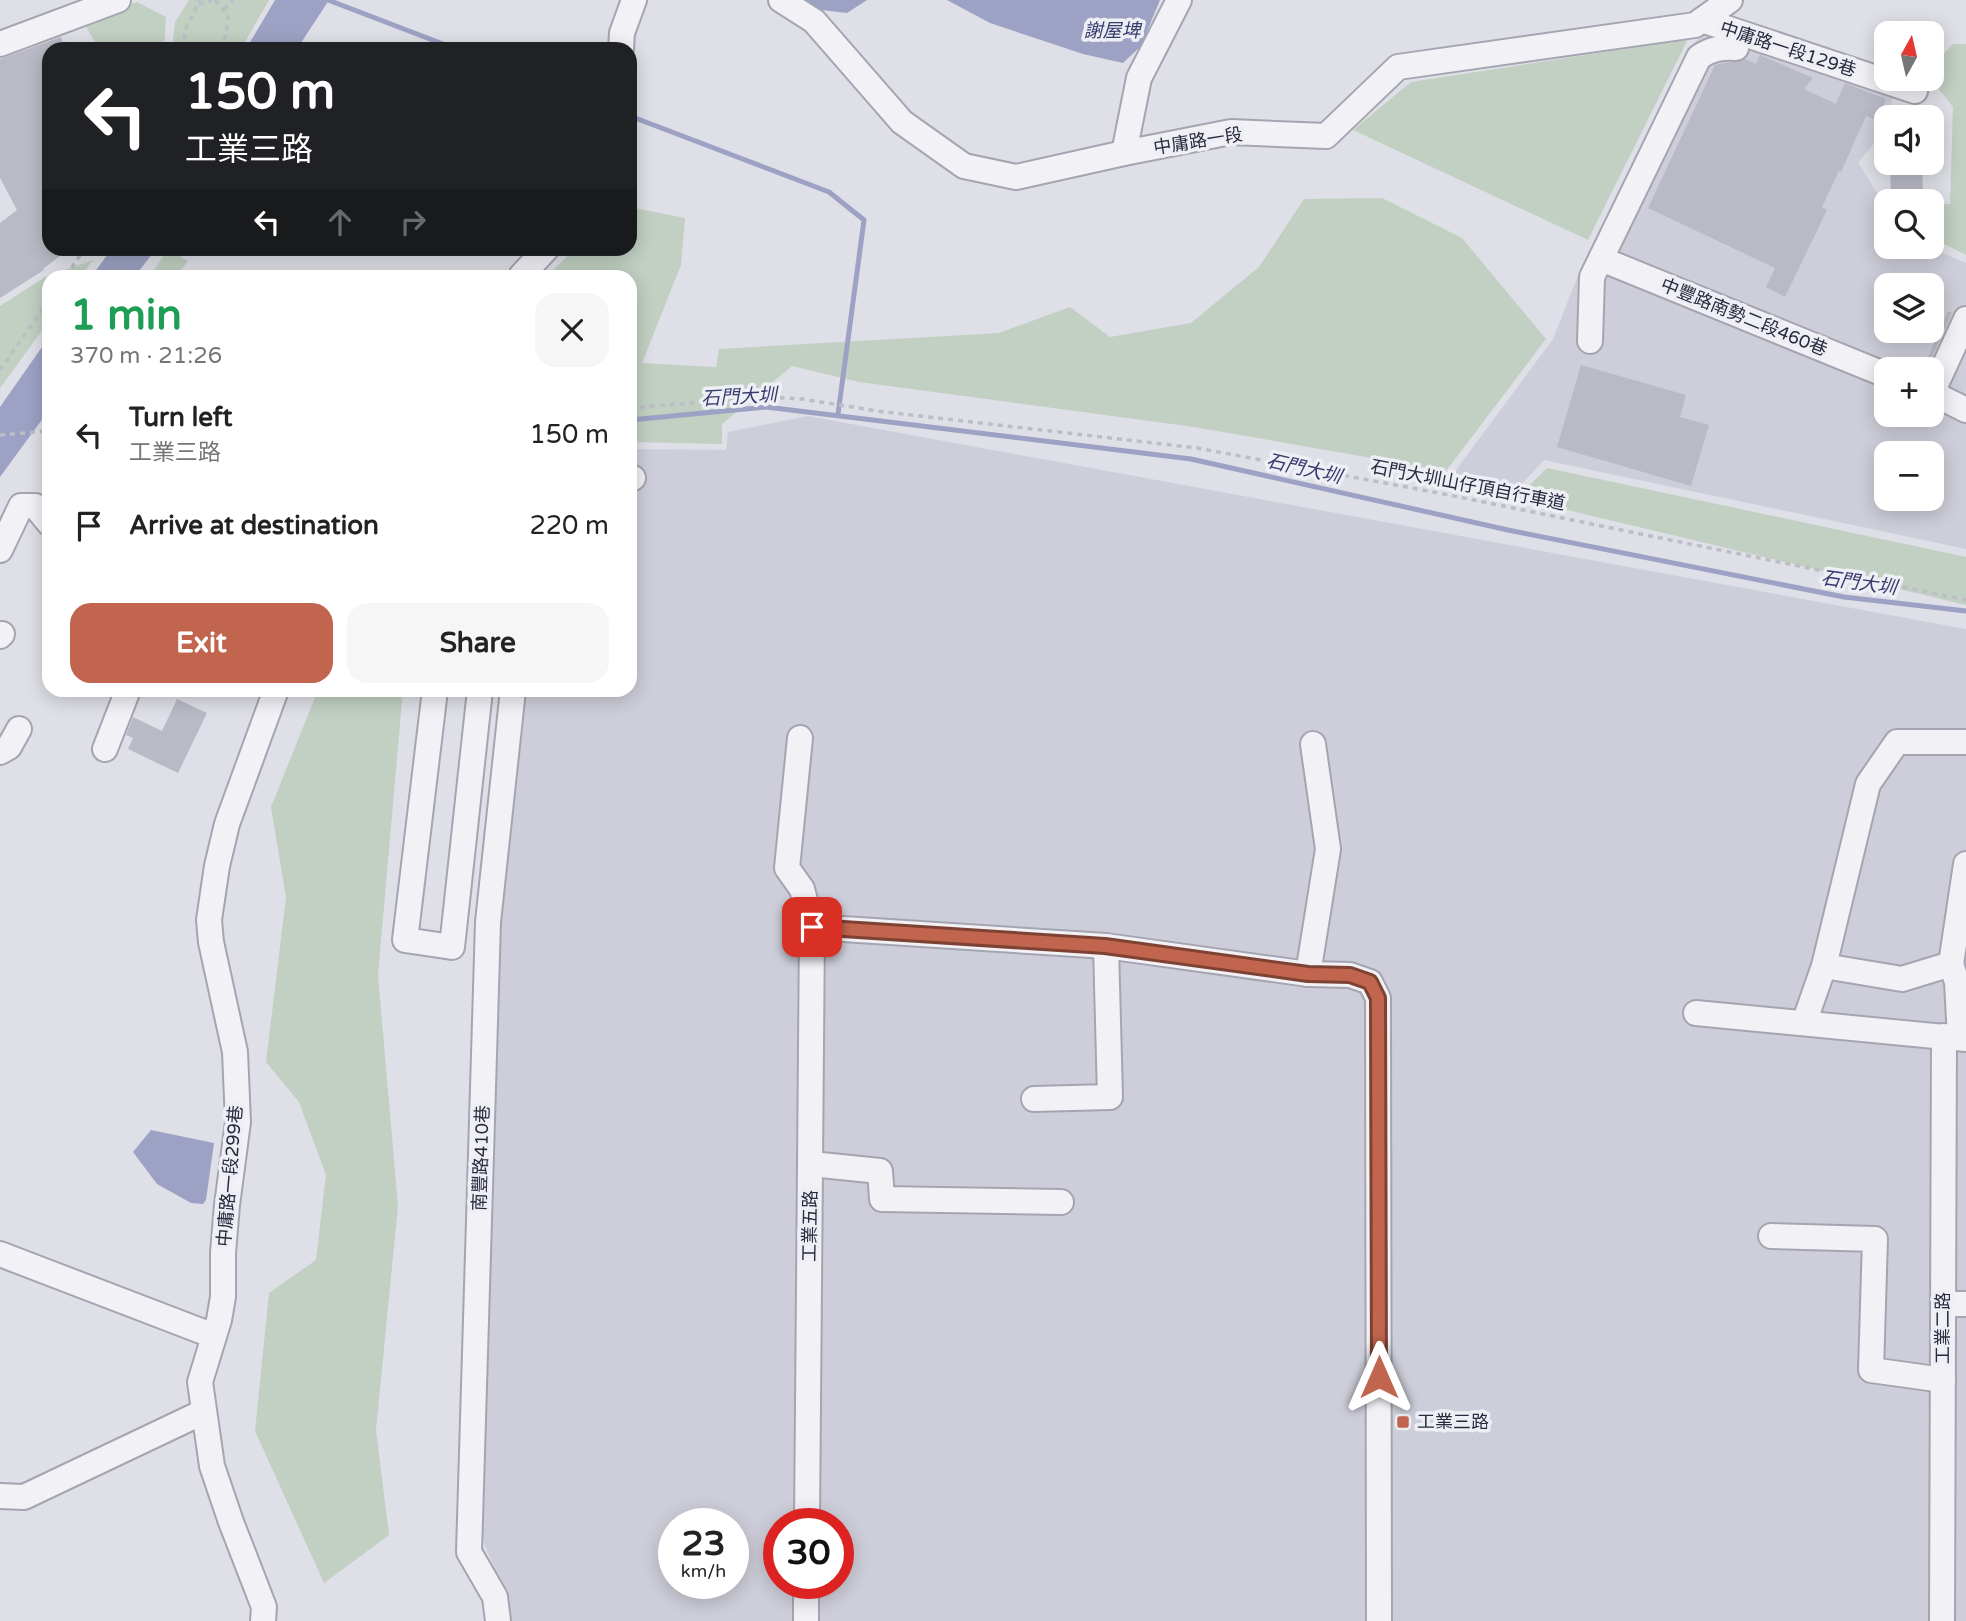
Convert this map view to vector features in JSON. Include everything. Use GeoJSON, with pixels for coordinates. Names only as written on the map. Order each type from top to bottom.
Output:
{"type":"FeatureCollection","features":[{"type":"Feature","properties":{"kind":"street"},"geometry":{"type":"LineString","coordinates":[[0,44],[118,0]]}},
{"type":"Feature","properties":{"kind":"street"},"geometry":{"type":"LineString","coordinates":[[621,42],[634,0]]}},
{"type":"Feature","properties":{"kind":"street","name":"中庸路一段"},"geometry":{"type":"LineString","coordinates":[[781,0],[814,21],[902,121],[964,166],[1016,177],[1231,132],[1326,136],[1398,67],[1695,25],[1730,0]]}},
{"type":"Feature","properties":{"kind":"street"},"geometry":{"type":"LineString","coordinates":[[1124,153],[1139,78],[1179,0]]}},
{"type":"Feature","properties":{"kind":"street","name":"中庸路一段129巷"},"geometry":{"type":"LineString","coordinates":[[1702,20],[1874,77]]}},
{"type":"Feature","properties":{"kind":"street"},"geometry":{"type":"LineString","coordinates":[[1590,341],[1592,277],[1699,57],[1708,50],[1736,48]]}},
{"type":"Feature","properties":{"kind":"street"},"geometry":{"type":"LineString","coordinates":[[527,270],[540,256]]}},
{"type":"Feature","properties":{"kind":"street","name":"中豐路南勢二段460巷"},"geometry":{"type":"LineString","coordinates":[[1601,259],[1874,370]]}},
{"type":"Feature","properties":{"kind":"street"},"geometry":{"type":"LineString","coordinates":[[1944,367],[1966,319]]}},
{"type":"Feature","properties":{"kind":"street"},"geometry":{"type":"LineString","coordinates":[[1944,399],[1966,410]]}},
{"type":"Feature","properties":{"kind":"street"},"geometry":{"type":"LineString","coordinates":[[0,550],[22,506],[35,506],[42,514]]}},
{"type":"Feature","properties":{"kind":"street"},"geometry":{"type":"LineString","coordinates":[[105,749],[125,697]]}},
{"type":"Feature","properties":{"kind":"street","name":"中庸路一段299巷"},"geometry":{"type":"LineString","coordinates":[[263,1621],[264,1606],[212,1466],[200,1382],[223,1297],[225,1229],[238,1122],[235,1052],[211,942],[209,920],[217,866],[228,824],[273,697]]}},
{"type":"Feature","properties":{"kind":"street"},"geometry":{"type":"LineString","coordinates":[[434,697],[405,940],[452,947],[479,697]]}},
{"type":"Feature","properties":{"kind":"street","name":"南豐路410巷"},"geometry":{"type":"LineString","coordinates":[[498,1621],[495,1597],[469,1552],[488,922],[512,697]]}},
{"type":"Feature","properties":{"kind":"street"},"geometry":{"type":"LineString","coordinates":[[0,752],[9,747],[19,729]]}},
{"type":"Feature","properties":{"kind":"street"},"geometry":{"type":"LineString","coordinates":[[476,732],[508,735]]}},
{"type":"Feature","properties":{"kind":"street","name":"工業五路"},"geometry":{"type":"LineString","coordinates":[[800,738],[787,868],[802,889],[812,927],[807,1508]]}},
{"type":"Feature","properties":{"kind":"street"},"geometry":{"type":"LineString","coordinates":[[1804,1023],[1824,966],[1868,784],[1897,741],[1966,741]]}},
{"type":"Feature","properties":{"kind":"street"},"geometry":{"type":"LineString","coordinates":[[1308,974],[1328,849],[1313,744]]}},
{"type":"Feature","properties":{"kind":"street","name":"工業二路"},"geometry":{"type":"LineString","coordinates":[[1942,1621],[1943,1380],[1954,1304],[1957,1038],[1956,982],[1951,964],[1966,864]]}},
{"type":"Feature","properties":{"kind":"street"},"geometry":{"type":"LineString","coordinates":[[812,927],[1105,946],[1308,974],[1350,975],[1370,982],[1378,998],[1379,1621]]}},
{"type":"Feature","properties":{"kind":"street"},"geometry":{"type":"LineString","coordinates":[[1034,1099],[1110,1097],[1105,946]]}},
{"type":"Feature","properties":{"kind":"street"},"geometry":{"type":"LineString","coordinates":[[1824,966],[1902,979],[1951,964]]}},
{"type":"Feature","properties":{"kind":"street"},"geometry":{"type":"LineString","coordinates":[[1696,1013],[1957,1038]]}},
{"type":"Feature","properties":{"kind":"street"},"geometry":{"type":"LineString","coordinates":[[811,1164],[880,1171],[882,1199],[1061,1202]]}},
{"type":"Feature","properties":{"kind":"street"},"geometry":{"type":"LineString","coordinates":[[1771,1236],[1875,1239],[1871,1370],[1943,1380]]}},
{"type":"Feature","properties":{"kind":"street"},"geometry":{"type":"LineString","coordinates":[[0,1254],[214,1336]]}},
{"type":"Feature","properties":{"kind":"street"},"geometry":{"type":"LineString","coordinates":[[0,1496],[24,1497],[204,1412]]}},
{"type":"Feature","properties":{"kind":"street"},"geometry":{"type":"LineString","coordinates":[[806,1599],[806,1621]]}},
{"type":"Feature","properties":{"kind":"path"},"geometry":{"type":"LineString","coordinates":[[183,42],[186,28],[200,1],[205,4],[213,0],[224,9],[229,24],[223,42]]}},
{"type":"Feature","properties":{"kind":"path"},"geometry":{"type":"LineString","coordinates":[[224,9],[233,0]]}},
{"type":"Feature","properties":{"kind":"path"},"geometry":{"type":"LineString","coordinates":[[0,370],[42,310]]}},
{"type":"Feature","properties":{"kind":"path","name":"石門大圳山仔頂自行車道"},"geometry":{"type":"LineString","coordinates":[[637,407],[763,397],[802,399],[877,411],[1196,448],[1444,494],[1966,600]]}},
{"type":"Feature","properties":{"kind":"path"},"geometry":{"type":"LineString","coordinates":[[0,435],[42,432]]}},
{"type":"Feature","properties":{"kind":"shaded area"},"geometry":{"type":"Polygon","coordinates":[[[1710,33],[1874,84],[1874,91],[1895,91],[1890,105],[1874,105],[1874,144],[1858,162],[1874,189],[1874,259],[1944,259],[1944,253],[1966,263],[1966,549],[1544,460],[1509,498],[1445,485],[1553,339],[1577,278],[1689,48],[1699,38],[1710,33]]]}},
{"type":"Feature","properties":{"kind":"shaded area"},"geometry":{"type":"Polygon","coordinates":[[[808,416],[1966,629],[1966,1621],[508,1621],[506,1598],[470,1508],[480,969],[499,697],[637,697],[637,449],[726,450],[728,432],[808,416]]]}},
{"type":"Feature","properties":{"kind":"green space"},"geometry":{"type":"Polygon","coordinates":[[[189,0],[269,0],[245,42],[173,42],[175,22],[189,0]]]}},
{"type":"Feature","properties":{"kind":"green space"},"geometry":{"type":"Polygon","coordinates":[[[137,2],[166,17],[164,42],[95,42],[84,23],[137,2]]]}},
{"type":"Feature","properties":{"kind":"green space"},"geometry":{"type":"Polygon","coordinates":[[[1688,39],[1588,240],[1353,130],[1411,82],[1688,39]]]}},
{"type":"Feature","properties":{"kind":"green space"},"geometry":{"type":"Polygon","coordinates":[[[1953,44],[1966,44],[1966,255],[1944,244],[1944,204],[1950,204],[1953,107],[1940,91],[1944,91],[1944,53],[1953,44]]]}},
{"type":"Feature","properties":{"kind":"green space"},"geometry":{"type":"Polygon","coordinates":[[[1382,198],[1462,238],[1546,339],[1446,471],[1194,427],[859,382],[792,366],[722,424],[722,444],[637,442],[637,270],[553,270],[568,256],[637,256],[637,208],[685,218],[681,265],[642,363],[716,367],[719,349],[999,333],[1070,307],[1110,337],[1191,323],[1259,267],[1304,199],[1382,198]]]}},
{"type":"Feature","properties":{"kind":"green space"},"geometry":{"type":"Polygon","coordinates":[[[163,256],[180,256],[188,261],[181,270],[154,270],[163,256]]]}},
{"type":"Feature","properties":{"kind":"green space"},"geometry":{"type":"Polygon","coordinates":[[[93,260],[86,270],[65,270],[93,260]]]}},
{"type":"Feature","properties":{"kind":"green space"},"geometry":{"type":"Polygon","coordinates":[[[42,279],[42,331],[0,388],[0,306],[42,279]]]}},
{"type":"Feature","properties":{"kind":"green space"},"geometry":{"type":"Polygon","coordinates":[[[1547,468],[1966,557],[1966,605],[1517,498],[1547,468]]]}},
{"type":"Feature","properties":{"kind":"green space"},"geometry":{"type":"Polygon","coordinates":[[[315,697],[402,697],[378,975],[398,1206],[376,1430],[389,1535],[324,1583],[255,1431],[269,1293],[316,1260],[326,1175],[299,1102],[266,1062],[286,897],[271,807],[315,697]]]}},
{"type":"Feature","properties":{"kind":"water"},"geometry":{"type":"Polygon","coordinates":[[[275,0],[329,0],[302,42],[250,42],[275,0]]]}},
{"type":"Feature","properties":{"kind":"water"},"geometry":{"type":"Polygon","coordinates":[[[802,0],[867,0],[847,13],[821,10],[802,0]]]}},
{"type":"Feature","properties":{"kind":"water","name":"謝屋埤"},"geometry":{"type":"Polygon","coordinates":[[[947,0],[1160,0],[1141,46],[1123,63],[1083,54],[990,23],[947,0]]]}},
{"type":"Feature","properties":{"kind":"water"},"geometry":{"type":"Polygon","coordinates":[[[106,256],[151,256],[140,270],[96,270],[106,256]]]}},
{"type":"Feature","properties":{"kind":"water"},"geometry":{"type":"Polygon","coordinates":[[[42,347],[42,420],[0,477],[0,407],[42,347]]]}},
{"type":"Feature","properties":{"kind":"water"},"geometry":{"type":"Polygon","coordinates":[[[151,1130],[214,1143],[206,1200],[203,1204],[191,1203],[157,1184],[133,1152],[151,1130]]]}},
{"type":"Feature","properties":{"kind":"building"},"geometry":{"type":"Polygon","coordinates":[[[61,37],[62,42],[47,42],[61,37]]]}},
{"type":"Feature","properties":{"kind":"building"},"geometry":{"type":"Polygon","coordinates":[[[42,44],[42,256],[60,256],[44,270],[0,298],[0,223],[17,210],[0,178],[0,59],[42,44]]]}},
{"type":"Feature","properties":{"kind":"building"},"geometry":{"type":"Polygon","coordinates":[[[1760,55],[1813,78],[1804,89],[1836,104],[1845,83],[1886,99],[1884,105],[1874,105],[1874,120],[1866,116],[1822,207],[1827,210],[1785,297],[1766,287],[1775,268],[1648,208],[1715,65],[1745,59],[1756,64],[1760,55]]]}},
{"type":"Feature","properties":{"kind":"building"},"geometry":{"type":"Polygon","coordinates":[[[1890,175],[1922,175],[1923,189],[1891,189],[1890,175]]]}},
{"type":"Feature","properties":{"kind":"building"},"geometry":{"type":"Polygon","coordinates":[[[1948,311],[1952,313],[1944,331],[1948,311]]]}},
{"type":"Feature","properties":{"kind":"building"},"geometry":{"type":"Polygon","coordinates":[[[1934,343],[1938,343],[1932,357],[1928,357],[1934,343]]]}},
{"type":"Feature","properties":{"kind":"building"},"geometry":{"type":"Polygon","coordinates":[[[1581,365],[1686,395],[1680,417],[1709,425],[1691,486],[1557,447],[1581,365]]]}},
{"type":"Feature","properties":{"kind":"building"},"geometry":{"type":"Polygon","coordinates":[[[177,699],[207,713],[178,773],[128,749],[133,738],[126,735],[133,717],[162,731],[177,699]]]}},
{"type":"Feature","properties":{"kind":"waterway"},"geometry":{"type":"LineString","coordinates":[[328,0],[438,42]]}},
{"type":"Feature","properties":{"kind":"waterway"},"geometry":{"type":"LineString","coordinates":[[637,119],[829,192],[864,220],[838,414]]}},
{"type":"Feature","properties":{"kind":"waterway","name":"石門大圳"},"geometry":{"type":"LineString","coordinates":[[637,419],[766,407],[1191,459],[1508,530],[1844,597],[1966,611]]}},
{"type":"Feature","properties":{"kind":"place","name":"工業三路"},"geometry":{"type":"Point","coordinates":[1403,1422]}},
{"type":"Feature","properties":{"kind":"route"},"geometry":{"type":"LineString","coordinates":[[812,927],[1105,946],[1308,974],[1350,975],[1370,982],[1378,998],[1379,1377]]}}]}
